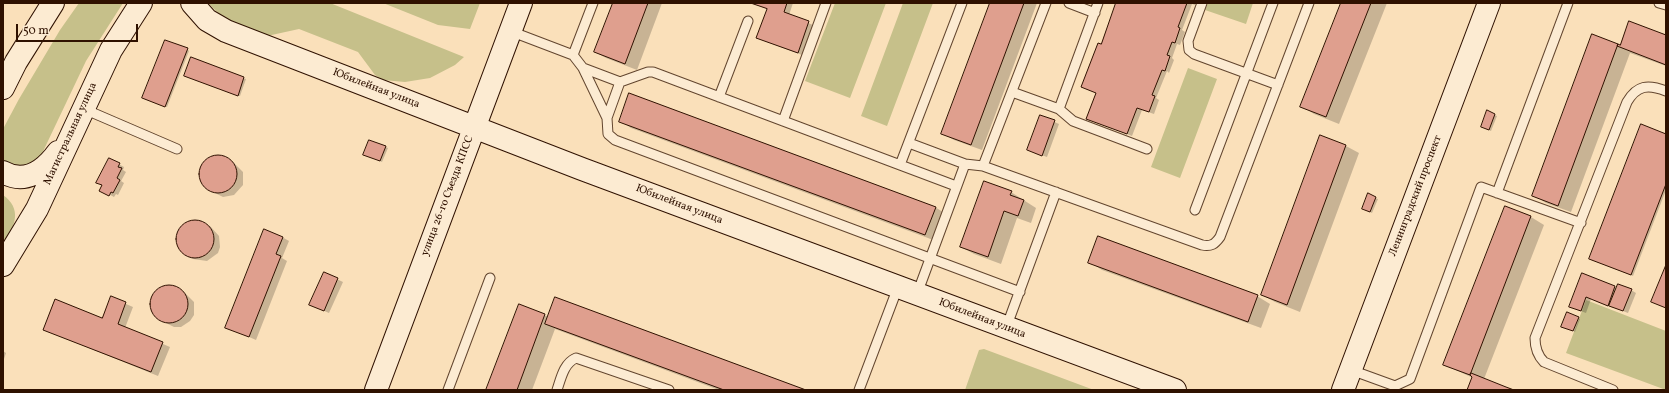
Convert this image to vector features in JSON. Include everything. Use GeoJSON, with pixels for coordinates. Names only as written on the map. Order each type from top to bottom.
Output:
{"type":"FeatureCollection","features":[{"type":"Feature","properties":{"kind":"main road"},"geometry":{"type":"LineString","coordinates":[[3,88],[16,62],[53,3]]}},
{"type":"Feature","properties":{"kind":"main road","name":"Магистральная улица"},"geometry":{"type":"LineString","coordinates":[[3,265],[37,209],[82,108],[120,34],[141,3]]}},
{"type":"Feature","properties":{"kind":"main road","name":"Юбилейная улица"},"geometry":{"type":"LineString","coordinates":[[192,3],[207,20],[226,31],[474,127],[1006,328],[1175,390]]}},
{"type":"Feature","properties":{"kind":"main road","name":"улица 26-го Съезда КПСС"},"geometry":{"type":"LineString","coordinates":[[376,390],[521,3]]}},
{"type":"Feature","properties":{"kind":"main road","name":"Ленинградский проспект"},"geometry":{"type":"LineString","coordinates":[[1343,390],[1490,3]]}},
{"type":"Feature","properties":{"kind":"main road"},"geometry":{"type":"LineString","coordinates":[[3,172],[16,178],[25,178],[35,174],[44,168],[54,158],[71,134]]}},
{"type":"Feature","properties":{"kind":"lane"},"geometry":{"type":"LineString","coordinates":[[573,55],[593,3]]}},
{"type":"Feature","properties":{"kind":"lane"},"geometry":{"type":"LineString","coordinates":[[782,121],[826,3]]}},
{"type":"Feature","properties":{"kind":"lane"},"geometry":{"type":"LineString","coordinates":[[900,165],[962,3]]}},
{"type":"Feature","properties":{"kind":"lane"},"geometry":{"type":"LineString","coordinates":[[984,166],[1046,3]]}},
{"type":"Feature","properties":{"kind":"lane"},"geometry":{"type":"LineString","coordinates":[[1069,3],[1095,13]]}},
{"type":"Feature","properties":{"kind":"lane"},"geometry":{"type":"LineString","coordinates":[[1059,109],[1098,3]]}},
{"type":"Feature","properties":{"kind":"lane"},"geometry":{"type":"LineString","coordinates":[[1202,3],[1188,41],[1189,50],[1194,54],[1278,85]]}},
{"type":"Feature","properties":{"kind":"lane"},"geometry":{"type":"LineString","coordinates":[[1195,210],[1272,3]]}},
{"type":"Feature","properties":{"kind":"lane"},"geometry":{"type":"LineString","coordinates":[[909,143],[965,164],[984,166],[1202,245],[1209,246],[1215,243],[1220,237],[1309,3]]}},
{"type":"Feature","properties":{"kind":"lane"},"geometry":{"type":"LineString","coordinates":[[1497,193],[1568,3]]}},
{"type":"Feature","properties":{"kind":"lane"},"geometry":{"type":"LineString","coordinates":[[1659,3],[1666,5]]}},
{"type":"Feature","properties":{"kind":"lane"},"geometry":{"type":"LineString","coordinates":[[719,97],[748,22]]}},
{"type":"Feature","properties":{"kind":"lane"},"geometry":{"type":"LineString","coordinates":[[510,31],[573,55],[583,68],[607,118],[608,134],[615,140],[1020,292]]}},
{"type":"Feature","properties":{"kind":"lane"},"geometry":{"type":"LineString","coordinates":[[583,68],[620,82],[648,72],[653,72],[956,186]]}},
{"type":"Feature","properties":{"kind":"lane"},"geometry":{"type":"LineString","coordinates":[[607,118],[620,82]]}},
{"type":"Feature","properties":{"kind":"lane"},"geometry":{"type":"LineString","coordinates":[[1613,390],[1544,362],[1539,357],[1535,347],[1535,338],[1627,102],[1633,92],[1646,86],[1666,91]]}},
{"type":"Feature","properties":{"kind":"lane"},"geometry":{"type":"LineString","coordinates":[[1012,92],[1059,109],[1073,121],[1147,149]]}},
{"type":"Feature","properties":{"kind":"lane"},"geometry":{"type":"LineString","coordinates":[[82,108],[177,149]]}},
{"type":"Feature","properties":{"kind":"lane"},"geometry":{"type":"LineString","coordinates":[[859,390],[908,291],[930,258],[965,164]]}},
{"type":"Feature","properties":{"kind":"lane"},"geometry":{"type":"LineString","coordinates":[[1351,370],[1395,386],[1410,379],[1481,187],[1581,223]]}},
{"type":"Feature","properties":{"kind":"lane"},"geometry":{"type":"LineString","coordinates":[[1006,328],[1056,192]]}},
{"type":"Feature","properties":{"kind":"lane"},"geometry":{"type":"LineString","coordinates":[[448,390],[490,278]]}},
{"type":"Feature","properties":{"kind":"lane"},"geometry":{"type":"LineString","coordinates":[[557,390],[570,360],[576,358],[669,390]]}},
{"type":"Feature","properties":{"kind":"shaded area"},"geometry":{"type":"Polygon","coordinates":[[[79,3],[123,3],[86,61],[38,162],[31,167],[11,166],[3,160],[3,129],[60,30],[79,3]]]}},
{"type":"Feature","properties":{"kind":"shaded area"},"geometry":{"type":"Polygon","coordinates":[[[208,3],[330,3],[464,57],[455,65],[430,78],[405,82],[383,80],[375,75],[358,52],[299,29],[267,36],[223,18],[208,3]]]}},
{"type":"Feature","properties":{"kind":"shaded area"},"geometry":{"type":"Polygon","coordinates":[[[383,3],[480,3],[470,29],[438,25],[383,3]]]}},
{"type":"Feature","properties":{"kind":"shaded area"},"geometry":{"type":"Polygon","coordinates":[[[835,3],[886,3],[850,98],[805,81],[835,3]]]}},
{"type":"Feature","properties":{"kind":"shaded area"},"geometry":{"type":"Polygon","coordinates":[[[903,3],[933,3],[887,126],[861,116],[903,3]]]}},
{"type":"Feature","properties":{"kind":"shaded area"},"geometry":{"type":"Polygon","coordinates":[[[1208,3],[1253,3],[1246,24],[1205,10],[1208,3]]]}},
{"type":"Feature","properties":{"kind":"shaded area"},"geometry":{"type":"Polygon","coordinates":[[[1188,68],[1217,79],[1180,178],[1151,167],[1188,68]]]}},
{"type":"Feature","properties":{"kind":"shaded area"},"geometry":{"type":"Polygon","coordinates":[[[3,195],[13,206],[15,218],[14,224],[8,236],[3,242],[3,195]]]}},
{"type":"Feature","properties":{"kind":"shaded area"},"geometry":{"type":"Polygon","coordinates":[[[1586,300],[1666,331],[1666,390],[1566,353],[1586,300]]]}},
{"type":"Feature","properties":{"kind":"shaded area"},"geometry":{"type":"Polygon","coordinates":[[[984,349],[1094,390],[965,390],[979,350],[984,349]]]}},
{"type":"Feature","properties":{"kind":"building"},"geometry":{"type":"Polygon","coordinates":[[[613,3],[648,3],[625,64],[594,52],[613,3]]]}},
{"type":"Feature","properties":{"kind":"building"},"geometry":{"type":"Polygon","coordinates":[[[751,3],[787,3],[784,12],[809,21],[798,53],[756,38],[767,9],[751,3]]]}},
{"type":"Feature","properties":{"kind":"building"},"geometry":{"type":"Polygon","coordinates":[[[990,3],[1024,3],[971,145],[941,134],[990,3]]]}},
{"type":"Feature","properties":{"kind":"building"},"geometry":{"type":"Polygon","coordinates":[[[1116,3],[1187,3],[1178,27],[1180,28],[1175,43],[1172,42],[1167,55],[1170,56],[1165,71],[1162,70],[1152,95],[1155,96],[1149,112],[1137,108],[1127,134],[1086,119],[1096,93],[1081,87],[1098,43],[1101,44],[1116,3]]]}},
{"type":"Feature","properties":{"kind":"building"},"geometry":{"type":"Polygon","coordinates":[[[1341,3],[1371,3],[1326,117],[1300,107],[1341,3]]]}},
{"type":"Feature","properties":{"kind":"building"},"geometry":{"type":"Polygon","coordinates":[[[1629,21],[1666,35],[1666,65],[1617,46],[1618,44],[1620,45],[1629,21]]]}},
{"type":"Feature","properties":{"kind":"building"},"geometry":{"type":"Polygon","coordinates":[[[1592,34],[1618,44],[1558,206],[1532,196],[1592,34]]]}},
{"type":"Feature","properties":{"kind":"building"},"geometry":{"type":"Polygon","coordinates":[[[165,40],[188,48],[165,107],[142,98],[165,40]]]}},
{"type":"Feature","properties":{"kind":"building"},"geometry":{"type":"Polygon","coordinates":[[[191,57],[244,77],[238,96],[184,76],[191,57]]]}},
{"type":"Feature","properties":{"kind":"building"},"geometry":{"type":"Polygon","coordinates":[[[629,93],[936,207],[925,235],[619,122],[629,93]]]}},
{"type":"Feature","properties":{"kind":"building"},"geometry":{"type":"Polygon","coordinates":[[[1487,110],[1495,114],[1489,130],[1481,127],[1487,110]]]}},
{"type":"Feature","properties":{"kind":"building"},"geometry":{"type":"Polygon","coordinates":[[[1040,115],[1055,120],[1042,156],[1027,150],[1040,115]]]}},
{"type":"Feature","properties":{"kind":"building"},"geometry":{"type":"Polygon","coordinates":[[[1641,124],[1666,134],[1666,184],[1631,275],[1589,259],[1641,124]]]}},
{"type":"Feature","properties":{"kind":"building"},"geometry":{"type":"Polygon","coordinates":[[[1320,135],[1346,145],[1287,305],[1261,295],[1320,135]]]}},
{"type":"Feature","properties":{"kind":"building"},"geometry":{"type":"Polygon","coordinates":[[[369,140],[386,146],[380,161],[363,155],[369,140]]]}},
{"type":"Feature","properties":{"kind":"building"},"geometry":{"type":"Polygon","coordinates":[[[214,155],[222,155],[232,160],[236,167],[236,181],[232,188],[222,193],[214,193],[204,188],[202,185],[199,178],[199,170],[204,160],[207,158],[214,155]]]}},
{"type":"Feature","properties":{"kind":"building"},"geometry":{"type":"Polygon","coordinates":[[[109,158],[120,163],[118,167],[122,168],[117,178],[120,180],[113,193],[111,192],[109,196],[99,191],[102,185],[96,183],[109,158]]]}},
{"type":"Feature","properties":{"kind":"building"},"geometry":{"type":"Polygon","coordinates":[[[984,181],[1012,191],[1010,195],[1024,200],[1018,216],[1004,211],[988,257],[960,247],[984,181]]]}},
{"type":"Feature","properties":{"kind":"building"},"geometry":{"type":"Polygon","coordinates":[[[1368,193],[1376,197],[1370,212],[1362,209],[1368,193]]]}},
{"type":"Feature","properties":{"kind":"building"},"geometry":{"type":"Polygon","coordinates":[[[1505,206],[1531,216],[1470,375],[1443,365],[1505,206]]]}},
{"type":"Feature","properties":{"kind":"building"},"geometry":{"type":"Polygon","coordinates":[[[191,220],[199,220],[209,225],[213,232],[213,246],[209,253],[199,258],[191,258],[181,253],[179,250],[176,243],[176,235],[181,225],[184,223],[191,220]]]}},
{"type":"Feature","properties":{"kind":"building"},"geometry":{"type":"Polygon","coordinates":[[[264,229],[283,237],[276,254],[281,256],[249,337],[225,328],[264,229]]]}},
{"type":"Feature","properties":{"kind":"building"},"geometry":{"type":"Polygon","coordinates":[[[1098,236],[1258,295],[1248,322],[1088,263],[1098,236]]]}},
{"type":"Feature","properties":{"kind":"building"},"geometry":{"type":"Polygon","coordinates":[[[1666,265],[1666,308],[1651,302],[1666,265]]]}},
{"type":"Feature","properties":{"kind":"building"},"geometry":{"type":"Polygon","coordinates":[[[324,272],[338,278],[324,311],[309,305],[324,272]]]}},
{"type":"Feature","properties":{"kind":"building"},"geometry":{"type":"Polygon","coordinates":[[[1582,273],[1615,286],[1608,306],[1586,297],[1581,311],[1569,307],[1582,273]]]}},
{"type":"Feature","properties":{"kind":"building"},"geometry":{"type":"Polygon","coordinates":[[[1618,284],[1632,289],[1623,311],[1609,306],[1618,284]]]}},
{"type":"Feature","properties":{"kind":"building"},"geometry":{"type":"Polygon","coordinates":[[[165,285],[173,285],[183,290],[187,297],[187,311],[183,318],[173,323],[165,323],[155,318],[153,315],[150,308],[150,300],[155,290],[158,288],[165,285]]]}},
{"type":"Feature","properties":{"kind":"building"},"geometry":{"type":"Polygon","coordinates":[[[111,296],[126,302],[118,324],[163,342],[151,372],[43,330],[55,299],[102,318],[111,296]]]}},
{"type":"Feature","properties":{"kind":"building"},"geometry":{"type":"Polygon","coordinates":[[[555,297],[806,390],[724,390],[545,324],[555,297]]]}},
{"type":"Feature","properties":{"kind":"building"},"geometry":{"type":"Polygon","coordinates":[[[519,304],[545,314],[517,390],[486,390],[519,304]]]}},
{"type":"Feature","properties":{"kind":"building"},"geometry":{"type":"Polygon","coordinates":[[[1567,312],[1579,317],[1573,331],[1561,327],[1567,312]]]}},
{"type":"Feature","properties":{"kind":"building"},"geometry":{"type":"Polygon","coordinates":[[[1471,373],[1514,390],[1467,390],[1472,377],[1470,375],[1471,373]]]}}]}
